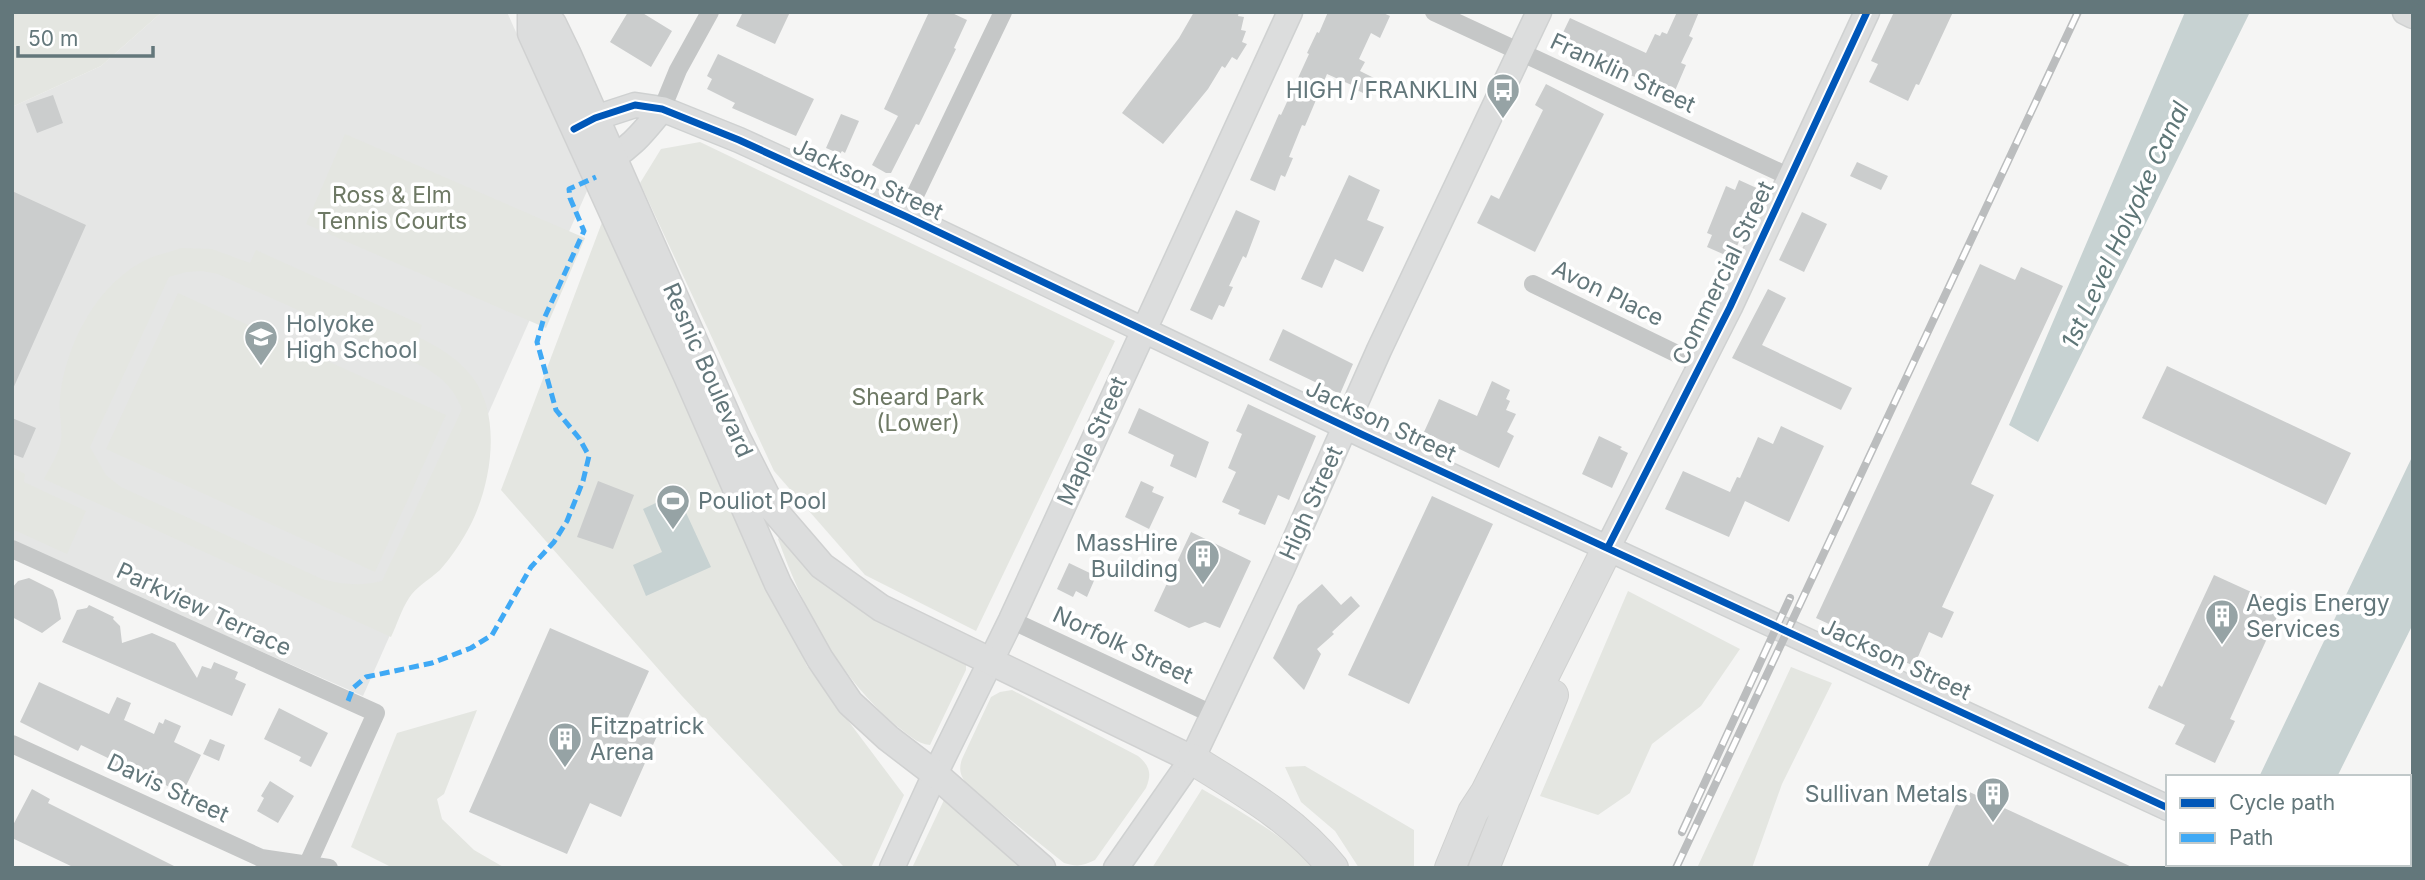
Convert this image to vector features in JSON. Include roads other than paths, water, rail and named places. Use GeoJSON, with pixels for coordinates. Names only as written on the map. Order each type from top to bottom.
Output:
{"type":"FeatureCollection","features":[{"type":"Feature","properties":{"kind":"highway"},"geometry":{"type":"LineString","coordinates":[[1450,868],[1474,812],[1608,547]]}},
{"type":"Feature","properties":{"kind":"highway"},"geometry":{"type":"LineString","coordinates":[[1484,868],[1530,755],[1608,547]]}},
{"type":"Feature","properties":{"kind":"highway"},"geometry":{"type":"LineString","coordinates":[[1192,759],[1269,807],[1333,868]]}},
{"type":"Feature","properties":{"kind":"main road","name":"Resnic Boulevard"},"geometry":{"type":"LineString","coordinates":[[531,12],[531,33],[585,124],[773,509],[822,566],[881,608],[1192,759]]}},
{"type":"Feature","properties":{"kind":"main road","name":"Resnic Boulevard"},"geometry":{"type":"LineString","coordinates":[[544,12],[553,23],[585,124]]}},
{"type":"Feature","properties":{"kind":"main road","name":"Resnic Boulevard"},"geometry":{"type":"LineString","coordinates":[[603,163],[687,376],[778,583],[820,659],[850,703],[1042,868]]}},
{"type":"Feature","properties":{"kind":"street"},"geometry":{"type":"LineString","coordinates":[[603,163],[640,138],[662,109],[678,69],[710,12]]}},
{"type":"Feature","properties":{"kind":"street"},"geometry":{"type":"LineString","coordinates":[[905,216],[1003,12]]}},
{"type":"Feature","properties":{"kind":"street","name":"Maple Street"},"geometry":{"type":"LineString","coordinates":[[892,868],[1011,620],[1290,12]]}},
{"type":"Feature","properties":{"kind":"street","name":"Franklin Street"},"geometry":{"type":"LineString","coordinates":[[1434,12],[1790,177]]}},
{"type":"Feature","properties":{"kind":"street","name":"High Street"},"geometry":{"type":"LineString","coordinates":[[1116,868],[1192,759],[1214,715],[1379,350],[1539,12]]}},
{"type":"Feature","properties":{"kind":"street","name":"Commercial Street"},"geometry":{"type":"LineString","coordinates":[[1608,547],[1730,307],[1867,12]]}},
{"type":"Feature","properties":{"kind":"street"},"geometry":{"type":"LineString","coordinates":[[2405,12],[2413,16]]}},
{"type":"Feature","properties":{"kind":"street","name":"Jackson Street"},"geometry":{"type":"LineString","coordinates":[[585,124],[635,105],[662,109],[739,140],[905,216],[1345,426],[2166,807]]}},
{"type":"Feature","properties":{"kind":"street","name":"Avon Place"},"geometry":{"type":"LineString","coordinates":[[1533,284],[1700,365]]}},
{"type":"Feature","properties":{"kind":"street","name":"Parkview Terrace"},"geometry":{"type":"LineString","coordinates":[[12,549],[376,713],[306,867]]}},
{"type":"Feature","properties":{"kind":"street","name":"Norfolk Street"},"geometry":{"type":"LineString","coordinates":[[1011,620],[1214,715]]}},
{"type":"Feature","properties":{"kind":"street","name":"Davis Street"},"geometry":{"type":"LineString","coordinates":[[12,744],[261,858],[306,867],[329,868]]}},
{"type":"Feature","properties":{"kind":"water","name":"1st Level Holyoke Canal"},"geometry":{"type":"Polygon","coordinates":[[[2185,12],[2250,12],[2038,442],[2009,425],[2185,12]]]}},
{"type":"Feature","properties":{"kind":"water"},"geometry":{"type":"Polygon","coordinates":[[[2413,455],[2413,624],[2338,775],[2260,775],[2413,455]]]}},
{"type":"Feature","properties":{"kind":"water","name":"Pouliot Pool"},"geometry":{"type":"Polygon","coordinates":[[[677,493],[711,567],[646,596],[633,565],[662,552],[643,509],[677,493]]]}},
{"type":"Feature","properties":{"kind":"railway"},"geometry":{"type":"LineString","coordinates":[[1676,868],[2078,12]]}},
{"type":"Feature","properties":{"kind":"railway"},"geometry":{"type":"LineString","coordinates":[[1682,832],[1790,598]]}},
{"type":"Feature","properties":{"kind":"place","name":"HIGH / FRANKLIN"},"geometry":{"type":"Point","coordinates":[1503,120]}},
{"type":"Feature","properties":{"kind":"place","name":"Holyoke High School"},"geometry":{"type":"Point","coordinates":[261,367]}},
{"type":"Feature","properties":{"kind":"place","name":"Pouliot Pool"},"geometry":{"type":"Point","coordinates":[673,531]}},
{"type":"Feature","properties":{"kind":"place","name":"MassHire Building"},"geometry":{"type":"Point","coordinates":[1203,586]}},
{"type":"Feature","properties":{"kind":"place","name":"Aegis Energy Services"},"geometry":{"type":"Point","coordinates":[2222,646]}},
{"type":"Feature","properties":{"kind":"place","name":"Fitzpatrick Arena"},"geometry":{"type":"Point","coordinates":[565,769]}},
{"type":"Feature","properties":{"kind":"place","name":"Sullivan Metals"},"geometry":{"type":"Point","coordinates":[1993,824]}},
{"type":"Feature","properties":{"kind":"park label","name":"Ross & Elm Tennis Courts"},"geometry":{"type":"Point","coordinates":[392,208]}},
{"type":"Feature","properties":{"kind":"park label","name":"Sheard Park (Lower)"},"geometry":{"type":"Point","coordinates":[918,410]}}]}
